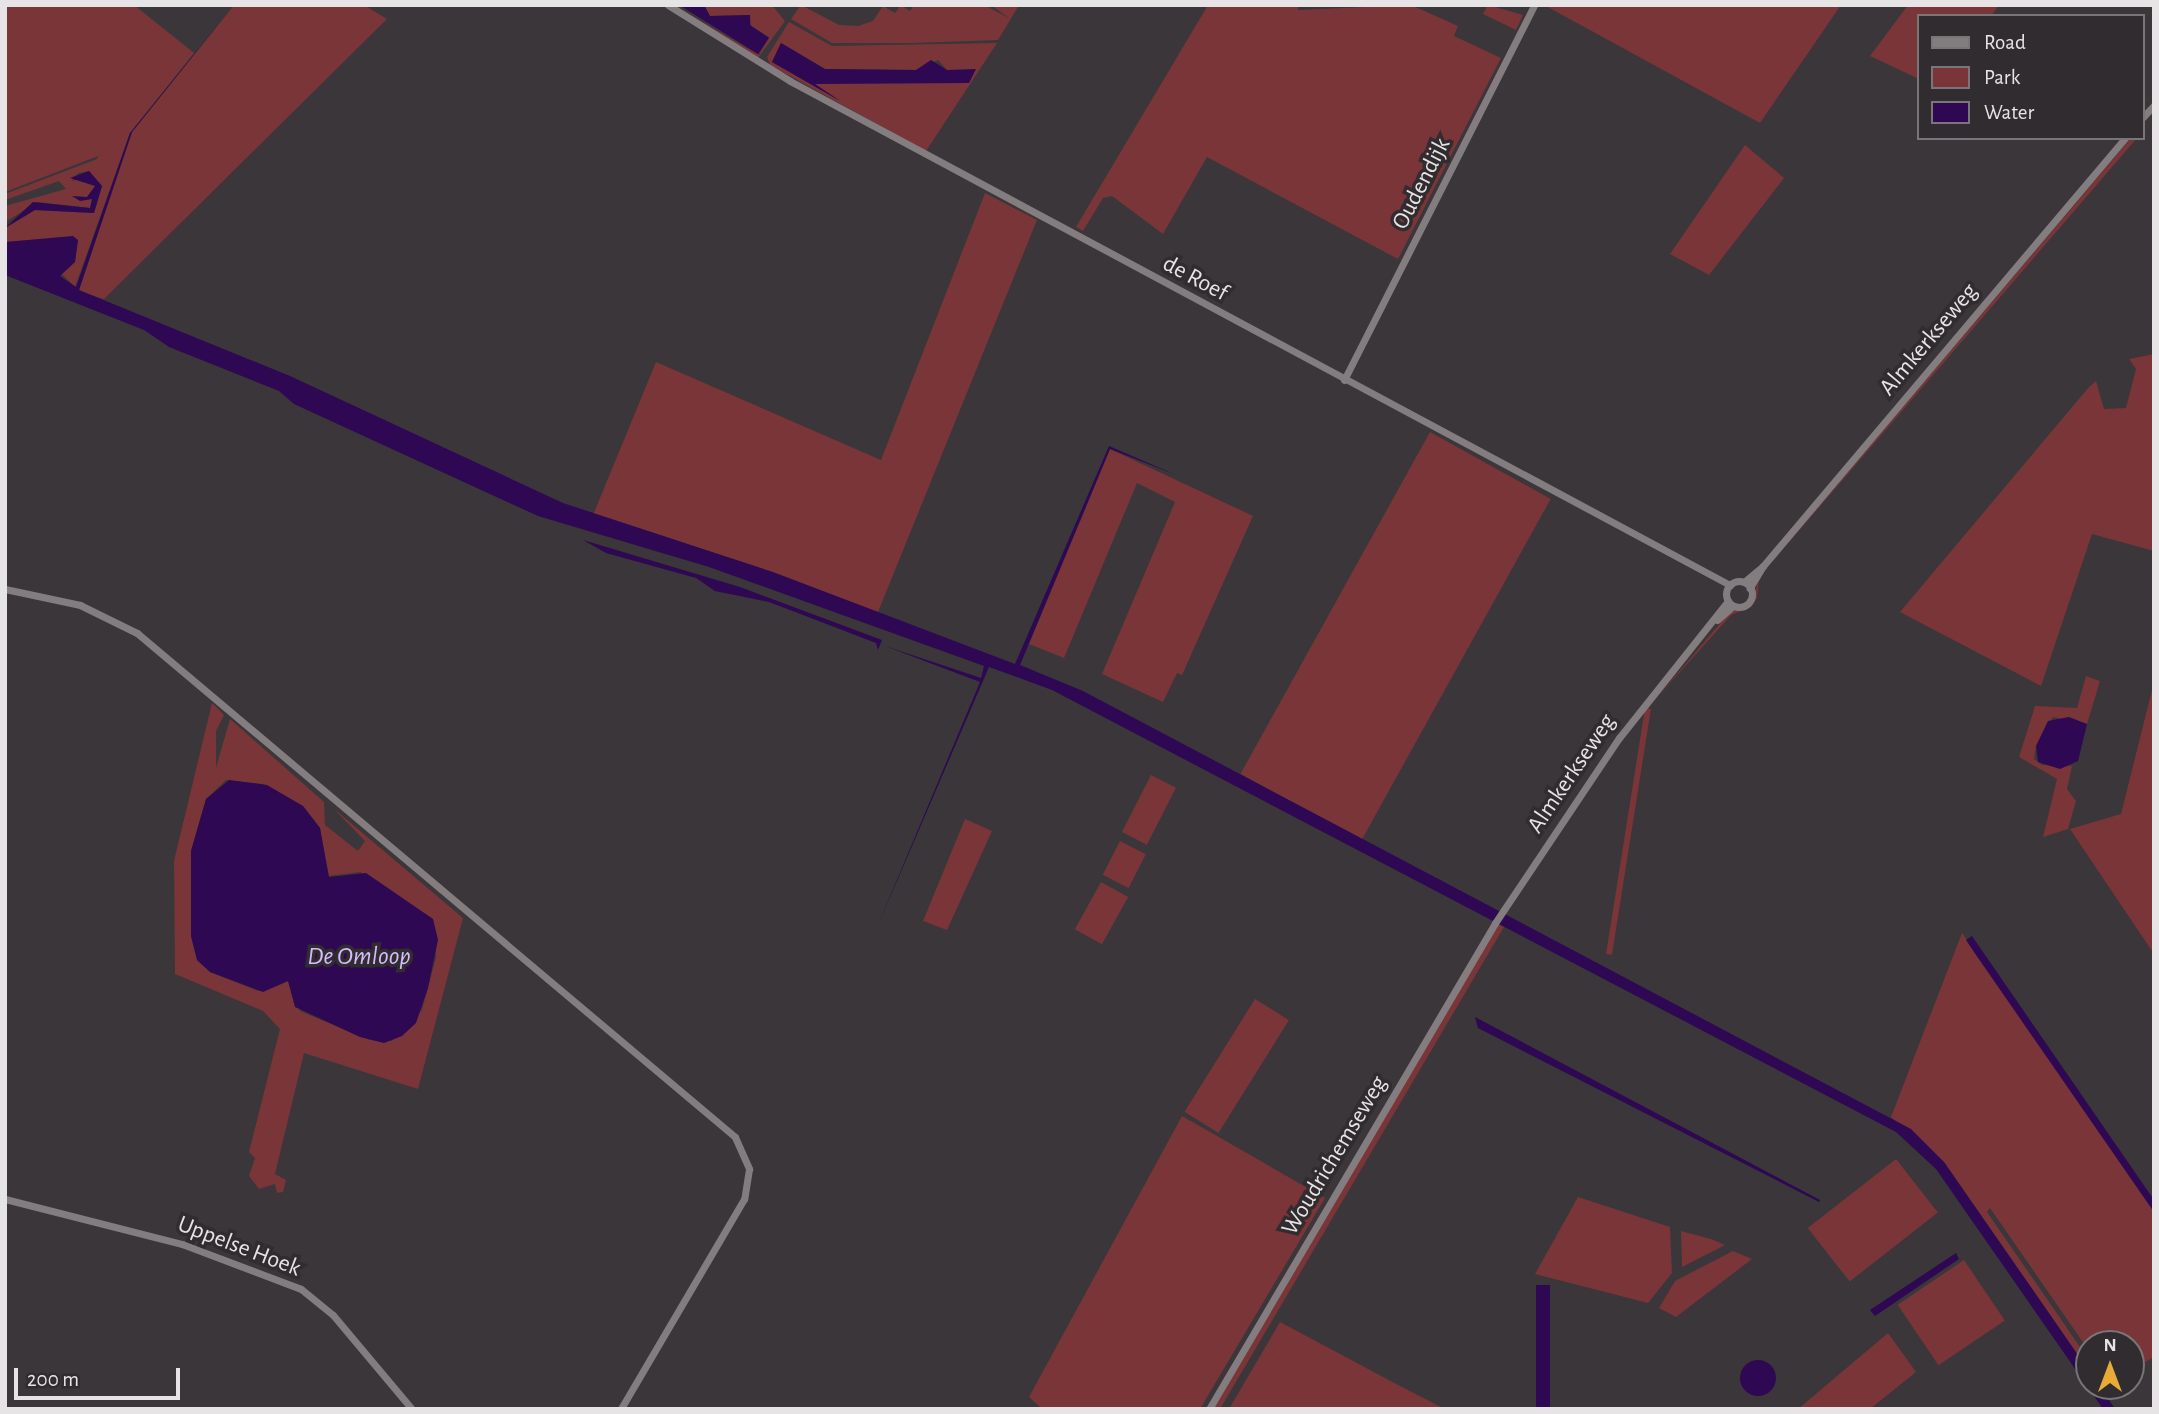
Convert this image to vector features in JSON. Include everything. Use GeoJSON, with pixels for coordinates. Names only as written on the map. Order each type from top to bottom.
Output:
{"type":"FeatureCollection","features":[{"type":"Feature","properties":{"kind":"street","name":"de Roef"},"geometry":{"type":"LineString","coordinates":[[668,5],[790,81],[1728,588]]}},
{"type":"Feature","properties":{"kind":"street","name":"Oudendijk"},"geometry":{"type":"LineString","coordinates":[[1344,380],[1534,5]]}},
{"type":"Feature","properties":{"kind":"street","name":"Almkerkseweg"},"geometry":{"type":"LineString","coordinates":[[1494,923],[1619,738],[1731,603],[1747,604],[1747,585],[2123,140]]}},
{"type":"Feature","properties":{"kind":"street"},"geometry":{"type":"LineString","coordinates":[[1731,603],[1728,588],[1747,585]]}},
{"type":"Feature","properties":{"kind":"street"},"geometry":{"type":"LineString","coordinates":[[5,589],[79,605],[137,634],[735,1137],[749,1169],[744,1199],[621,1409]]}},
{"type":"Feature","properties":{"kind":"street","name":"Woudrichemseweg"},"geometry":{"type":"LineString","coordinates":[[1209,1409],[1494,923]]}},
{"type":"Feature","properties":{"kind":"street","name":"Uppelse Hoek"},"geometry":{"type":"LineString","coordinates":[[5,1199],[182,1244],[290,1284],[333,1315],[412,1409]]}},
{"type":"Feature","properties":{"kind":"green space"},"geometry":{"type":"Polygon","coordinates":[[[5,5],[134,5],[194,53],[130,133],[75,287],[60,272],[75,262],[78,240],[5,242],[5,228],[35,210],[94,213],[102,186],[89,171],[78,173],[72,181],[84,178],[96,186],[87,197],[72,197],[92,199],[90,208],[38,202],[5,222],[5,206],[66,189],[59,181],[5,200],[5,194],[97,159],[98,156],[5,192],[5,5]]]}},
{"type":"Feature","properties":{"kind":"green space"},"geometry":{"type":"Polygon","coordinates":[[[234,5],[364,5],[387,19],[104,299],[84,293],[79,290],[132,132],[234,5]]]}},
{"type":"Feature","properties":{"kind":"green space"},"geometry":{"type":"Polygon","coordinates":[[[673,5],[759,55],[769,37],[751,26],[750,15],[710,16],[704,5],[772,5],[785,21],[758,58],[673,5]]]}},
{"type":"Feature","properties":{"kind":"green space"},"geometry":{"type":"Polygon","coordinates":[[[801,5],[839,25],[858,26],[873,21],[883,6],[895,13],[901,5],[910,11],[914,5],[984,5],[1009,18],[991,5],[1019,5],[998,40],[832,43],[791,19],[801,5]]]}},
{"type":"Feature","properties":{"kind":"green space"},"geometry":{"type":"Polygon","coordinates":[[[1208,5],[1298,5],[1298,10],[1411,5],[1458,26],[1454,36],[1501,58],[1398,259],[1207,157],[1163,234],[1112,196],[1103,198],[1083,231],[1076,227],[1208,5]]]}},
{"type":"Feature","properties":{"kind":"green space"},"geometry":{"type":"Polygon","coordinates":[[[1488,5],[1523,15],[1516,30],[1483,14],[1488,5]]]}},
{"type":"Feature","properties":{"kind":"green space"},"geometry":{"type":"Polygon","coordinates":[[[1544,5],[1841,5],[1760,123],[1544,5]]]}},
{"type":"Feature","properties":{"kind":"green space"},"geometry":{"type":"Polygon","coordinates":[[[1908,5],[1999,5],[1992,14],[1918,14],[1918,79],[1870,56],[1908,5]]]}},
{"type":"Feature","properties":{"kind":"green space"},"geometry":{"type":"Polygon","coordinates":[[[789,22],[832,46],[997,43],[926,151],[770,65],[767,57],[789,22]],[[781,43],[772,62],[841,101],[813,83],[969,83],[975,70],[947,70],[938,60],[916,70],[825,69],[781,43]]]}},
{"type":"Feature","properties":{"kind":"green space"},"geometry":{"type":"Polygon","coordinates":[[[2129,140],[2135,140],[1760,576],[2129,140]]]}},
{"type":"Feature","properties":{"kind":"green space"},"geometry":{"type":"Polygon","coordinates":[[[1745,145],[1784,178],[1709,275],[1670,254],[1745,145]]]}},
{"type":"Feature","properties":{"kind":"green space"},"geometry":{"type":"Polygon","coordinates":[[[985,193],[1037,220],[878,612],[593,515],[656,362],[881,460],[985,193]]]}},
{"type":"Feature","properties":{"kind":"green space"},"geometry":{"type":"Polygon","coordinates":[[[2154,354],[2154,551],[2092,534],[2041,686],[1900,612],[2089,387],[2096,381],[2104,409],[2126,408],[2136,369],[2129,359],[2154,354]]]}},
{"type":"Feature","properties":{"kind":"green space"},"geometry":{"type":"Polygon","coordinates":[[[1430,432],[1551,499],[1361,841],[1240,774],[1430,432]]]}},
{"type":"Feature","properties":{"kind":"green space"},"geometry":{"type":"Polygon","coordinates":[[[1110,449],[1253,516],[1182,675],[1177,673],[1163,702],[1102,674],[1175,502],[1137,483],[1064,658],[1029,644],[1110,449]]]}},
{"type":"Feature","properties":{"kind":"green space"},"geometry":{"type":"Polygon","coordinates":[[[1759,580],[1757,598],[1751,607],[1731,615],[1654,701],[1729,613],[1750,605],[1759,580]]]}},
{"type":"Feature","properties":{"kind":"green space"},"geometry":{"type":"Polygon","coordinates":[[[2086,676],[2100,681],[2087,724],[2053,717],[2036,746],[2034,759],[2042,765],[2072,766],[2067,789],[2076,801],[2068,829],[2043,837],[2057,779],[2019,757],[2035,706],[2077,708],[2086,676]]]}},
{"type":"Feature","properties":{"kind":"green space"},"geometry":{"type":"Polygon","coordinates":[[[2154,682],[2154,954],[2070,829],[2121,814],[2154,682]]]}},
{"type":"Feature","properties":{"kind":"green space"},"geometry":{"type":"Polygon","coordinates":[[[212,703],[224,715],[216,731],[216,768],[230,719],[324,802],[325,825],[358,851],[365,841],[333,808],[463,918],[418,1089],[304,1053],[275,1174],[286,1180],[283,1192],[277,1193],[275,1184],[259,1189],[249,1176],[255,1158],[249,1152],[280,1029],[263,1011],[175,974],[174,861],[212,703]],[[226,780],[206,799],[191,851],[191,936],[197,960],[210,972],[258,991],[288,981],[300,1011],[370,1040],[392,1041],[422,1010],[436,957],[433,919],[360,872],[328,876],[320,828],[303,806],[263,784],[226,780]]]}},
{"type":"Feature","properties":{"kind":"green space"},"geometry":{"type":"Polygon","coordinates":[[[1645,708],[1651,709],[1612,955],[1606,954],[1645,708]]]}},
{"type":"Feature","properties":{"kind":"green space"},"geometry":{"type":"Polygon","coordinates":[[[1151,775],[1176,788],[1147,845],[1122,832],[1151,775]]]}},
{"type":"Feature","properties":{"kind":"green space"},"geometry":{"type":"Polygon","coordinates":[[[965,819],[992,831],[947,930],[923,921],[965,819]]]}},
{"type":"Feature","properties":{"kind":"green space"},"geometry":{"type":"Polygon","coordinates":[[[1120,841],[1146,854],[1129,888],[1103,875],[1120,841]]]}},
{"type":"Feature","properties":{"kind":"green space"},"geometry":{"type":"Polygon","coordinates":[[[1101,882],[1128,897],[1102,944],[1075,929],[1101,882]]]}},
{"type":"Feature","properties":{"kind":"green space"},"geometry":{"type":"Polygon","coordinates":[[[1498,924],[1504,927],[1220,1409],[1211,1409],[1498,924]]]}},
{"type":"Feature","properties":{"kind":"green space"},"geometry":{"type":"Polygon","coordinates":[[[1962,933],[2154,1212],[2154,1357],[2145,1362],[2145,1330],[2075,1331],[1990,1208],[1987,1212],[2075,1340],[2075,1351],[1944,1162],[1891,1117],[1962,933]]]}},
{"type":"Feature","properties":{"kind":"green space"},"geometry":{"type":"Polygon","coordinates":[[[1255,999],[1289,1020],[1218,1133],[1185,1112],[1255,999]]]}},
{"type":"Feature","properties":{"kind":"green space"},"geometry":{"type":"Polygon","coordinates":[[[1182,1116],[1325,1198],[1200,1409],[1042,1409],[1029,1397],[1182,1116]]]}},
{"type":"Feature","properties":{"kind":"green space"},"geometry":{"type":"Polygon","coordinates":[[[1896,1159],[1938,1213],[1850,1282],[1808,1228],[1896,1159]]]}},
{"type":"Feature","properties":{"kind":"green space"},"geometry":{"type":"Polygon","coordinates":[[[1578,1197],[1670,1227],[1672,1273],[1648,1303],[1535,1274],[1578,1197]]]}},
{"type":"Feature","properties":{"kind":"green space"},"geometry":{"type":"Polygon","coordinates":[[[1681,1231],[1711,1239],[1725,1245],[1682,1267],[1681,1231]]]}},
{"type":"Feature","properties":{"kind":"green space"},"geometry":{"type":"Polygon","coordinates":[[[1733,1251],[1752,1259],[1676,1317],[1659,1308],[1675,1281],[1733,1251]]]}},
{"type":"Feature","properties":{"kind":"green space"},"geometry":{"type":"Polygon","coordinates":[[[1964,1260],[2005,1321],[1938,1365],[1898,1305],[1964,1260]]]}},
{"type":"Feature","properties":{"kind":"green space"},"geometry":{"type":"Polygon","coordinates":[[[1280,1322],[1400,1386],[1445,1409],[1229,1409],[1280,1322]]]}},
{"type":"Feature","properties":{"kind":"green space"},"geometry":{"type":"Polygon","coordinates":[[[1888,1333],[1916,1372],[1870,1409],[1798,1409],[1888,1333]]]}},
{"type":"Feature","properties":{"kind":"water"},"geometry":{"type":"Polygon","coordinates":[[[234,5],[132,132],[79,290],[290,376],[563,503],[773,572],[1015,664],[1109,446],[1176,475],[1110,449],[1020,665],[1083,691],[1911,1129],[1944,1162],[2075,1351],[2075,1369],[1936,1169],[1896,1132],[1052,690],[989,667],[878,925],[980,682],[885,646],[981,678],[984,666],[709,567],[538,516],[294,404],[279,391],[169,347],[144,330],[5,275],[5,242],[73,236],[78,240],[75,262],[60,276],[76,287],[130,133],[234,5]]]}},
{"type":"Feature","properties":{"kind":"water"},"geometry":{"type":"Polygon","coordinates":[[[679,5],[704,5],[710,16],[750,15],[750,25],[769,38],[758,54],[679,5]]]}},
{"type":"Feature","properties":{"kind":"water"},"geometry":{"type":"Polygon","coordinates":[[[781,43],[825,69],[916,70],[931,60],[947,70],[976,69],[969,83],[815,84],[840,101],[772,62],[781,43]]]}},
{"type":"Feature","properties":{"kind":"water"},"geometry":{"type":"Polygon","coordinates":[[[89,171],[102,186],[94,213],[35,210],[5,228],[33,202],[90,208],[92,199],[80,201],[72,196],[87,197],[95,186],[70,178],[89,171]]]}},
{"type":"Feature","properties":{"kind":"water"},"geometry":{"type":"Polygon","coordinates":[[[583,540],[740,587],[882,640],[878,650],[876,643],[769,602],[715,591],[696,578],[606,553],[583,540]]]}},
{"type":"Feature","properties":{"kind":"water"},"geometry":{"type":"Polygon","coordinates":[[[2069,717],[2087,724],[2078,761],[2060,769],[2038,762],[2036,746],[2048,721],[2069,717]]]}},
{"type":"Feature","properties":{"kind":"water","name":"De Omloop"},"geometry":{"type":"Polygon","coordinates":[[[229,780],[267,785],[303,806],[320,828],[329,877],[366,873],[433,919],[438,940],[428,988],[416,1023],[402,1036],[384,1043],[360,1037],[295,1007],[288,981],[263,992],[210,972],[197,960],[191,936],[191,851],[206,799],[229,780]]]}},
{"type":"Feature","properties":{"kind":"water"},"geometry":{"type":"Polygon","coordinates":[[[1972,936],[2154,1200],[2154,1212],[1966,940],[1972,936]]]}},
{"type":"Feature","properties":{"kind":"water"},"geometry":{"type":"Polygon","coordinates":[[[1475,1017],[1820,1200],[1819,1202],[1478,1028],[1475,1017]]]}},
{"type":"Feature","properties":{"kind":"water"},"geometry":{"type":"Polygon","coordinates":[[[1956,1253],[1959,1259],[1875,1316],[1870,1310],[1956,1253]]]}},
{"type":"Feature","properties":{"kind":"water"},"geometry":{"type":"Polygon","coordinates":[[[1536,1285],[1550,1285],[1550,1409],[1536,1409],[1536,1285]]]}},
{"type":"Feature","properties":{"kind":"water"},"geometry":{"type":"Polygon","coordinates":[[[1758,1360],[1771,1365],[1776,1378],[1771,1391],[1758,1396],[1745,1391],[1740,1378],[1745,1365],[1758,1360]]]}},
{"type":"Feature","properties":{"kind":"water"},"geometry":{"type":"Polygon","coordinates":[[[2097,1400],[2109,1400],[2115,1409],[2103,1409],[2097,1400]]]}}]}
